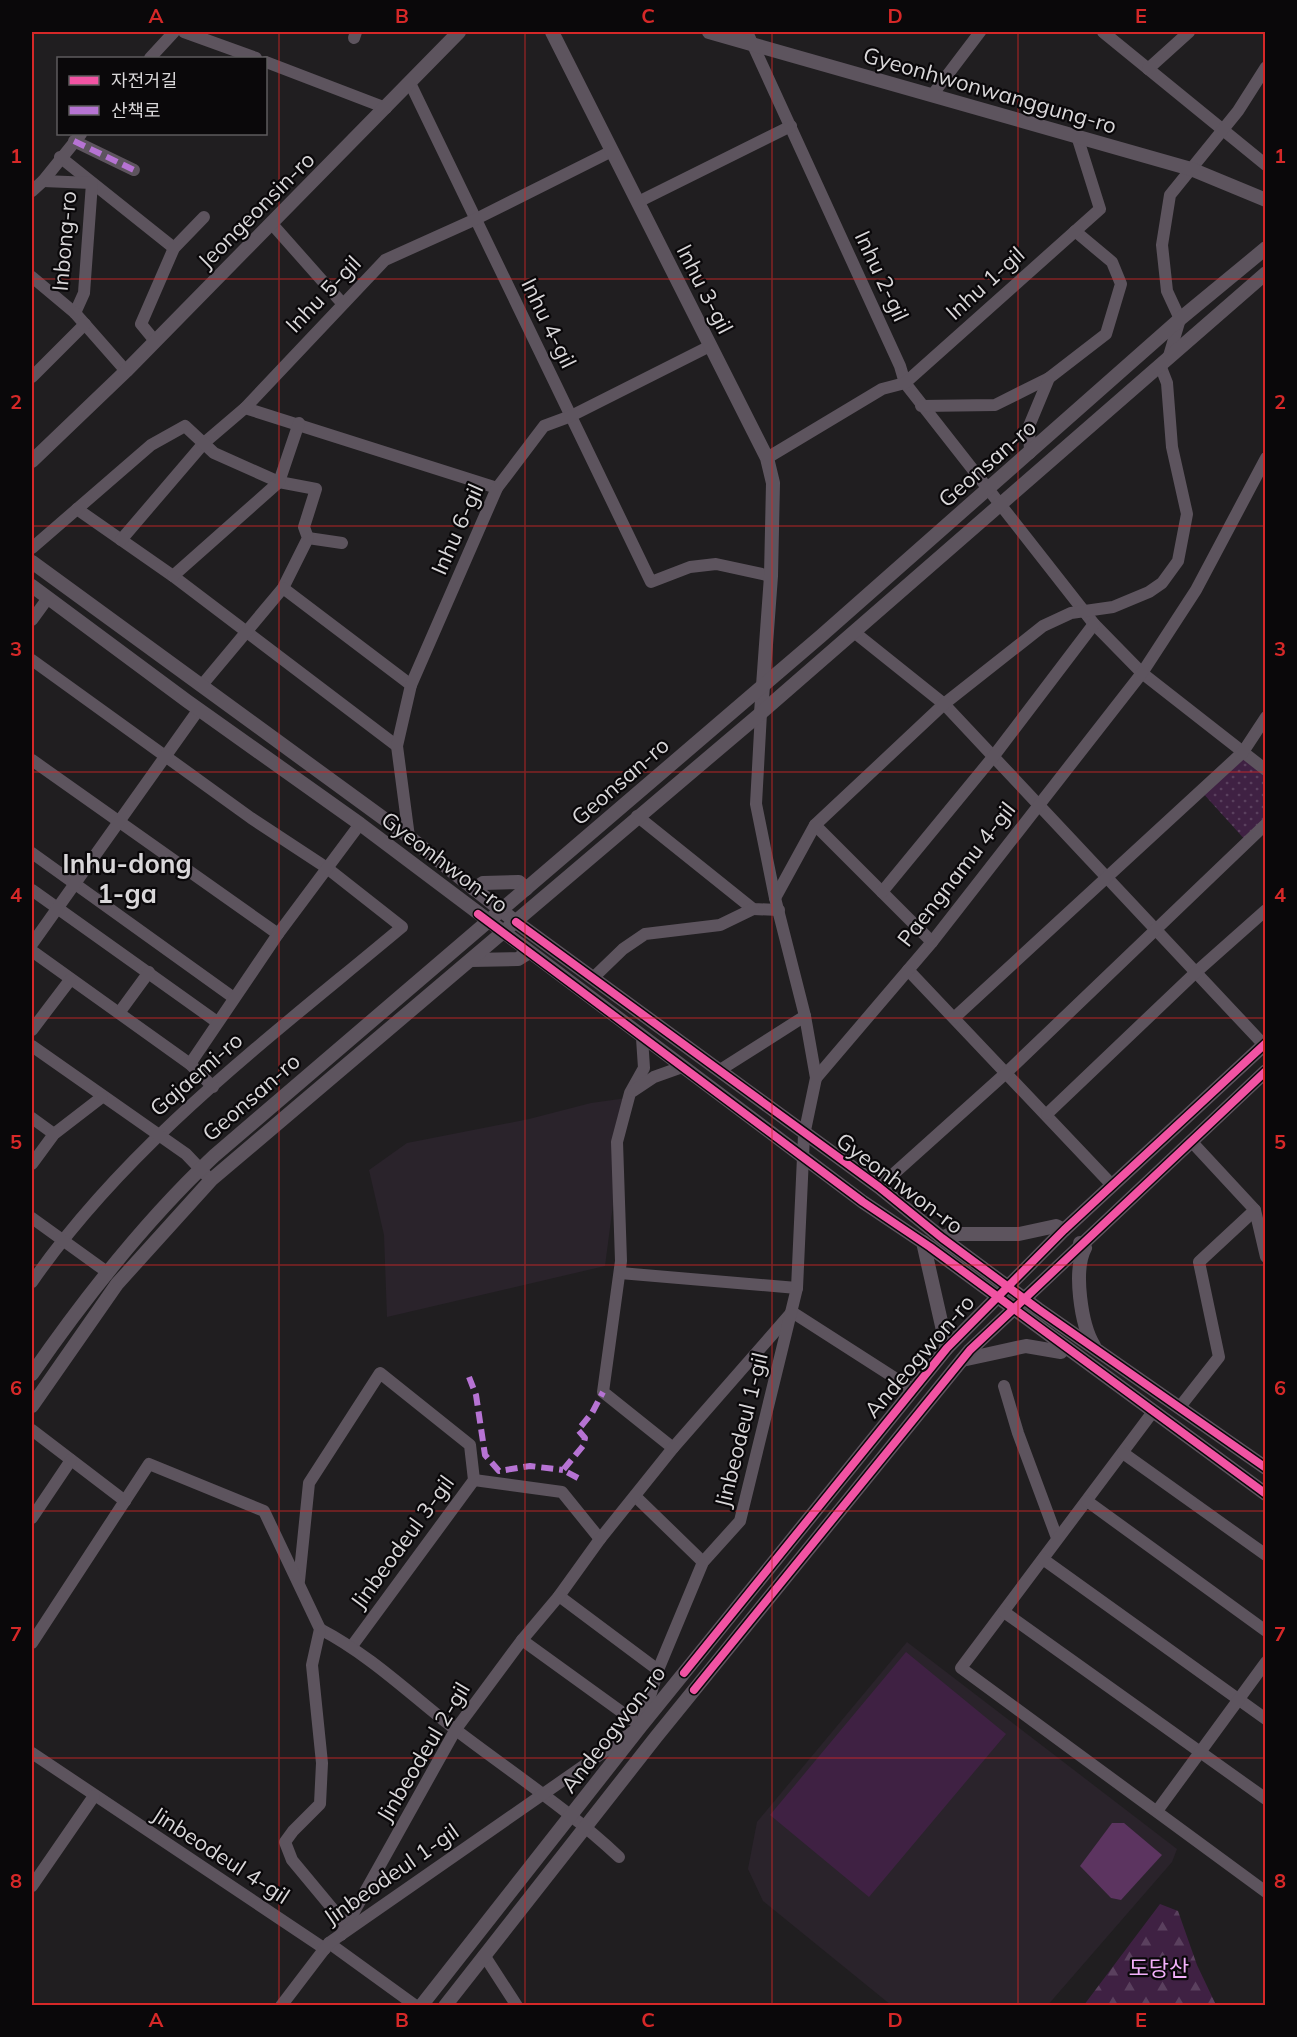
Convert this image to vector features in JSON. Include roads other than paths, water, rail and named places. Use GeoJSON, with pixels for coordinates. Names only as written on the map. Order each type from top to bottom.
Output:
{"type":"FeatureCollection","features":[{"type":"Feature","properties":{"kind":"street"},"geometry":{"type":"LineString","coordinates":[[151,57],[174,32]]}},
{"type":"Feature","properties":{"kind":"street"},"geometry":{"type":"LineString","coordinates":[[184,32],[253,57]]}},
{"type":"Feature","properties":{"kind":"street","name":"Jeongeonsin-ro"},"geometry":{"type":"LineString","coordinates":[[32,461],[126,371],[459,32]]}},
{"type":"Feature","properties":{"kind":"street","name":"Inhu 3-gil"},"geometry":{"type":"LineString","coordinates":[[552,32],[767,458],[773,483],[771,576],[761,713]]}},
{"type":"Feature","properties":{"kind":"street","name":"Gyeonhwonwanggung-ro"},"geometry":{"type":"LineString","coordinates":[[709,32],[755,47],[933,94],[1191,169],[1266,200]]}},
{"type":"Feature","properties":{"kind":"street","name":"Inhu 2-gil"},"geometry":{"type":"LineString","coordinates":[[747,32],[900,366],[905,383],[921,406],[1094,624],[1142,673],[1266,770]]}},
{"type":"Feature","properties":{"kind":"street"},"geometry":{"type":"LineString","coordinates":[[933,94],[980,32]]}},
{"type":"Feature","properties":{"kind":"street"},"geometry":{"type":"LineString","coordinates":[[1102,32],[1266,165]]}},
{"type":"Feature","properties":{"kind":"street"},"geometry":{"type":"LineString","coordinates":[[1148,69],[1189,32]]}},
{"type":"Feature","properties":{"kind":"street"},"geometry":{"type":"LineString","coordinates":[[267,62],[386,108]]}},
{"type":"Feature","properties":{"kind":"street"},"geometry":{"type":"LineString","coordinates":[[777,904],[814,825],[944,704],[1043,626],[1071,613],[1113,607],[1149,592],[1162,583],[1178,561],[1187,514],[1172,447],[1164,361],[1180,319],[1167,291],[1162,245],[1170,195],[1221,129],[1238,111],[1266,68]]}},
{"type":"Feature","properties":{"kind":"street","name":"Inhu 4-gil"},"geometry":{"type":"LineString","coordinates":[[410,83],[651,582],[690,567],[716,564],[771,576]]}},
{"type":"Feature","properties":{"kind":"street"},"geometry":{"type":"LineString","coordinates":[[638,202],[791,126]]}},
{"type":"Feature","properties":{"kind":"street","name":"Inhu 1-gil"},"geometry":{"type":"LineString","coordinates":[[767,458],[882,389],[905,383],[1100,209],[1077,136]]}},
{"type":"Feature","properties":{"kind":"street"},"geometry":{"type":"LineString","coordinates":[[32,191],[43,181],[78,137],[134,170]]}},
{"type":"Feature","properties":{"kind":"street","name":"Inhu 5-gil"},"geometry":{"type":"LineString","coordinates":[[121,540],[204,443],[245,408],[385,260],[476,219],[612,151]]}},
{"type":"Feature","properties":{"kind":"street"},"geometry":{"type":"LineString","coordinates":[[60,157],[174,248]]}},
{"type":"Feature","properties":{"kind":"street","name":"Inbong-ro"},"geometry":{"type":"LineString","coordinates":[[43,181],[92,183],[84,293],[75,313]]}},
{"type":"Feature","properties":{"kind":"street","name":"Jeongeonsin-ro"},"geometry":{"type":"LineString","coordinates":[[155,340],[141,324],[174,248],[204,218]]}},
{"type":"Feature","properties":{"kind":"street"},"geometry":{"type":"LineString","coordinates":[[272,224],[342,303]]}},
{"type":"Feature","properties":{"kind":"street"},"geometry":{"type":"LineString","coordinates":[[921,406],[995,405],[1049,378],[1106,334],[1121,284],[1112,262],[1075,231]]}},
{"type":"Feature","properties":{"kind":"street","name":"Geonsan-ro"},"geometry":{"type":"LineString","coordinates":[[32,1374],[107,1272],[200,1169],[989,490],[1180,319],[1266,248]]}},
{"type":"Feature","properties":{"kind":"street","name":"Geonsan-ro"},"geometry":{"type":"LineString","coordinates":[[32,1406],[117,1284],[211,1180],[761,713],[1266,273]]}},
{"type":"Feature","properties":{"kind":"street","name":"Inbong-ro"},"geometry":{"type":"LineString","coordinates":[[32,277],[75,313],[126,371]]}},
{"type":"Feature","properties":{"kind":"street"},"geometry":{"type":"LineString","coordinates":[[32,374],[85,324]]}},
{"type":"Feature","properties":{"kind":"street","name":"Inhu 6-gil"},"geometry":{"type":"LineString","coordinates":[[409,837],[397,746],[411,685],[497,488],[544,426],[571,416],[710,346]]}},
{"type":"Feature","properties":{"kind":"street"},"geometry":{"type":"LineString","coordinates":[[1030,453],[1029,426],[1049,378]]}},
{"type":"Feature","properties":{"kind":"street"},"geometry":{"type":"LineString","coordinates":[[245,408],[299,423],[497,488]]}},
{"type":"Feature","properties":{"kind":"street"},"geometry":{"type":"LineString","coordinates":[[173,576],[279,482],[299,423]]}},
{"type":"Feature","properties":{"kind":"street"},"geometry":{"type":"LineString","coordinates":[[32,548],[151,445],[185,426],[214,453],[279,482],[316,489],[304,527],[308,538],[283,588],[202,685]]}},
{"type":"Feature","properties":{"kind":"street","name":"Paengnamu 4-gil"},"geometry":{"type":"LineString","coordinates":[[816,1078],[932,942],[1142,673],[1196,590],[1266,458]]}},
{"type":"Feature","properties":{"kind":"street"},"geometry":{"type":"LineString","coordinates":[[77,509],[173,576],[397,746]]}},
{"type":"Feature","properties":{"kind":"street"},"geometry":{"type":"LineString","coordinates":[[308,538],[342,543]]}},
{"type":"Feature","properties":{"kind":"street","name":"Gyeonhwon-ro"},"geometry":{"type":"LineString","coordinates":[[32,562],[409,837],[516,922],[720,1070],[804,1135],[879,1187],[942,1238],[1266,1468]]}},
{"type":"Feature","properties":{"kind":"street","name":"Gyeonhwon-ro"},"geometry":{"type":"LineString","coordinates":[[32,586],[360,824],[863,1202],[924,1242],[1152,1413],[1266,1494]]}},
{"type":"Feature","properties":{"kind":"street"},"geometry":{"type":"LineString","coordinates":[[283,588],[411,685]]}},
{"type":"Feature","properties":{"kind":"street"},"geometry":{"type":"LineString","coordinates":[[32,620],[48,598]]}},
{"type":"Feature","properties":{"kind":"street","name":"Paengnamu 4-gil"},"geometry":{"type":"LineString","coordinates":[[882,892],[993,757],[1094,624]]}},
{"type":"Feature","properties":{"kind":"street","name":"Paengnamu 4-gil"},"geometry":{"type":"LineString","coordinates":[[854,632],[944,704],[1195,973],[1265,1044]]}},
{"type":"Feature","properties":{"kind":"street"},"geometry":{"type":"LineString","coordinates":[[32,660],[251,818],[327,868]]}},
{"type":"Feature","properties":{"kind":"street"},"geometry":{"type":"LineString","coordinates":[[32,944],[199,709]]}},
{"type":"Feature","properties":{"kind":"street"},"geometry":{"type":"LineString","coordinates":[[761,713],[756,804],[777,904],[805,1016],[816,1078]]}},
{"type":"Feature","properties":{"kind":"street"},"geometry":{"type":"LineString","coordinates":[[954,1018],[1243,753],[1266,717]]}},
{"type":"Feature","properties":{"kind":"street"},"geometry":{"type":"LineString","coordinates":[[33,762],[278,934]]}},
{"type":"Feature","properties":{"kind":"street","name":"Geonsan-ro"},"geometry":{"type":"LineString","coordinates":[[637,816],[753,909]]}},
{"type":"Feature","properties":{"kind":"street"},"geometry":{"type":"LineString","coordinates":[[190,1064],[278,934],[360,824]]}},
{"type":"Feature","properties":{"kind":"street"},"geometry":{"type":"LineString","coordinates":[[879,1187],[1006,1073],[1266,824]]}},
{"type":"Feature","properties":{"kind":"street"},"geometry":{"type":"LineString","coordinates":[[814,825],[932,942]]}},
{"type":"Feature","properties":{"kind":"street"},"geometry":{"type":"LineString","coordinates":[[32,853],[234,998]]}},
{"type":"Feature","properties":{"kind":"street","name":"Gajaemi-ro"},"geometry":{"type":"LineString","coordinates":[[32,1046],[102,1097],[160,1135],[213,1087],[402,927],[327,868]]}},
{"type":"Feature","properties":{"kind":"street"},"geometry":{"type":"LineString","coordinates":[[474,890],[483,883],[519,882],[526,889]]}},
{"type":"Feature","properties":{"kind":"street"},"geometry":{"type":"LineString","coordinates":[[32,890],[217,1022]]}},
{"type":"Feature","properties":{"kind":"street"},"geometry":{"type":"LineString","coordinates":[[593,978],[623,950],[645,934],[720,925],[753,909],[777,904]]}},
{"type":"Feature","properties":{"kind":"street"},"geometry":{"type":"LineString","coordinates":[[1047,1114],[1195,973],[1266,910]]}},
{"type":"Feature","properties":{"kind":"street"},"geometry":{"type":"LineString","coordinates":[[32,951],[190,1064],[213,1087]]}},
{"type":"Feature","properties":{"kind":"street"},"geometry":{"type":"LineString","coordinates":[[471,960],[518,959],[529,952]]}},
{"type":"Feature","properties":{"kind":"street"},"geometry":{"type":"LineString","coordinates":[[908,970],[1113,1185]]}},
{"type":"Feature","properties":{"kind":"street"},"geometry":{"type":"LineString","coordinates":[[119,1013],[149,972]]}},
{"type":"Feature","properties":{"kind":"street"},"geometry":{"type":"LineString","coordinates":[[32,1030],[70,980]]}},
{"type":"Feature","properties":{"kind":"street"},"geometry":{"type":"LineString","coordinates":[[720,1070],[805,1016]]}},
{"type":"Feature","properties":{"kind":"street"},"geometry":{"type":"LineString","coordinates":[[642,1038],[648,1074]]}},
{"type":"Feature","properties":{"kind":"street","name":"Andeogwon-ro"},"geometry":{"type":"LineString","coordinates":[[421,2006],[641,1726],[946,1348],[1064,1230],[1265,1044]]}},
{"type":"Feature","properties":{"kind":"street"},"geometry":{"type":"LineString","coordinates":[[673,1448],[603,1392],[620,1273],[617,1142],[630,1093],[648,1074],[682,1067]]}},
{"type":"Feature","properties":{"kind":"street","name":"Andeogwon-ro"},"geometry":{"type":"LineString","coordinates":[[445,2006],[586,1826],[962,1360],[1080,1243],[1266,1071]]}},
{"type":"Feature","properties":{"kind":"street","name":"Jinbeodeul 1-gil"},"geometry":{"type":"LineString","coordinates":[[280,2006],[331,1943],[540,1794],[641,1726],[658,1670],[703,1562],[740,1521],[797,1288],[804,1135],[816,1078]]}},
{"type":"Feature","properties":{"kind":"street"},"geometry":{"type":"LineString","coordinates":[[32,1164],[54,1134],[102,1097]]}},
{"type":"Feature","properties":{"kind":"street"},"geometry":{"type":"LineString","coordinates":[[32,1118],[54,1134]]}},
{"type":"Feature","properties":{"kind":"street"},"geometry":{"type":"LineString","coordinates":[[32,1282],[62,1239],[160,1135],[186,1154],[211,1180]]}},
{"type":"Feature","properties":{"kind":"street"},"geometry":{"type":"LineString","coordinates":[[1191,1141],[1255,1210],[1266,1257]]}},
{"type":"Feature","properties":{"kind":"street"},"geometry":{"type":"LineString","coordinates":[[1179,1408],[1219,1357],[1199,1262],[1255,1210]]}},
{"type":"Feature","properties":{"kind":"street"},"geometry":{"type":"LineString","coordinates":[[32,1218],[107,1272]]}},
{"type":"Feature","properties":{"kind":"street"},"geometry":{"type":"LineString","coordinates":[[942,1238],[951,1234],[1019,1234],[1056,1226],[1064,1230]]}},
{"type":"Feature","properties":{"kind":"street"},"geometry":{"type":"LineString","coordinates":[[924,1242],[946,1348]]}},
{"type":"Feature","properties":{"kind":"street"},"geometry":{"type":"LineString","coordinates":[[1080,1243],[1085,1248],[1079,1259],[1078,1276],[1085,1326],[1097,1350]]}},
{"type":"Feature","properties":{"kind":"street"},"geometry":{"type":"LineString","coordinates":[[620,1273],[797,1288]]}},
{"type":"Feature","properties":{"kind":"street"},"geometry":{"type":"LineString","coordinates":[[792,1312],[912,1389]]}},
{"type":"Feature","properties":{"kind":"street","name":"Jinbeodeul 2-gil"},"geometry":{"type":"LineString","coordinates":[[331,1943],[346,1925],[456,1729],[522,1640],[559,1596],[600,1539],[673,1448],[792,1312]]}},
{"type":"Feature","properties":{"kind":"street"},"geometry":{"type":"LineString","coordinates":[[962,1360],[1026,1346],[1061,1352],[1065,1347]]}},
{"type":"Feature","properties":{"kind":"street","name":"Jinbeodeul 3-gil"},"geometry":{"type":"LineString","coordinates":[[299,1582],[309,1483],[380,1373],[470,1445],[474,1480],[352,1646]]}},
{"type":"Feature","properties":{"kind":"street"},"geometry":{"type":"LineString","coordinates":[[1004,1386],[1018,1433],[1057,1538]]}},
{"type":"Feature","properties":{"kind":"street"},"geometry":{"type":"LineString","coordinates":[[1152,1413],[961,1668],[1266,1892]]}},
{"type":"Feature","properties":{"kind":"street"},"geometry":{"type":"LineString","coordinates":[[32,1430],[125,1501]]}},
{"type":"Feature","properties":{"kind":"street"},"geometry":{"type":"LineString","coordinates":[[1123,1453],[1266,1555]]}},
{"type":"Feature","properties":{"kind":"street"},"geometry":{"type":"LineString","coordinates":[[32,1518],[71,1460]]}},
{"type":"Feature","properties":{"kind":"street","name":"Jinbeodeul 3-gil"},"geometry":{"type":"LineString","coordinates":[[32,1642],[149,1464],[264,1511],[320,1629]]}},
{"type":"Feature","properties":{"kind":"street"},"geometry":{"type":"LineString","coordinates":[[474,1480],[562,1492],[600,1539]]}},
{"type":"Feature","properties":{"kind":"street"},"geometry":{"type":"LineString","coordinates":[[635,1496],[703,1562]]}},
{"type":"Feature","properties":{"kind":"street"},"geometry":{"type":"LineString","coordinates":[[1087,1501],[1266,1631]]}},
{"type":"Feature","properties":{"kind":"street"},"geometry":{"type":"LineString","coordinates":[[1044,1559],[1266,1719]]}},
{"type":"Feature","properties":{"kind":"street"},"geometry":{"type":"LineString","coordinates":[[559,1596],[658,1670]]}},
{"type":"Feature","properties":{"kind":"street"},"geometry":{"type":"LineString","coordinates":[[1004,1612],[1266,1799]]}},
{"type":"Feature","properties":{"kind":"street"},"geometry":{"type":"LineString","coordinates":[[346,1925],[292,1860],[285,1842],[292,1830],[320,1804],[322,1763],[312,1665],[320,1629],[352,1646],[540,1794],[586,1826],[619,1857]]}},
{"type":"Feature","properties":{"kind":"street"},"geometry":{"type":"LineString","coordinates":[[522,1640],[641,1726]]}},
{"type":"Feature","properties":{"kind":"street"},"geometry":{"type":"LineString","coordinates":[[1157,1811],[1266,1662]]}},
{"type":"Feature","properties":{"kind":"street","name":"Jinbeodeul 4-gil"},"geometry":{"type":"LineString","coordinates":[[32,1753],[94,1796],[331,1943],[416,2006]]}},
{"type":"Feature","properties":{"kind":"street"},"geometry":{"type":"LineString","coordinates":[[32,1886],[94,1796]]}},
{"type":"Feature","properties":{"kind":"street"},"geometry":{"type":"LineString","coordinates":[[484,1955],[518,2006]]}},
{"type":"Feature","properties":{"kind":"district","name":"Inhu-dong 1-ga"},"geometry":{"type":"Point","coordinates":[127,878]}},
{"type":"Feature","properties":{"kind":"park label","name":"도당산"},"geometry":{"type":"Point","coordinates":[1159,1968]}}]}
